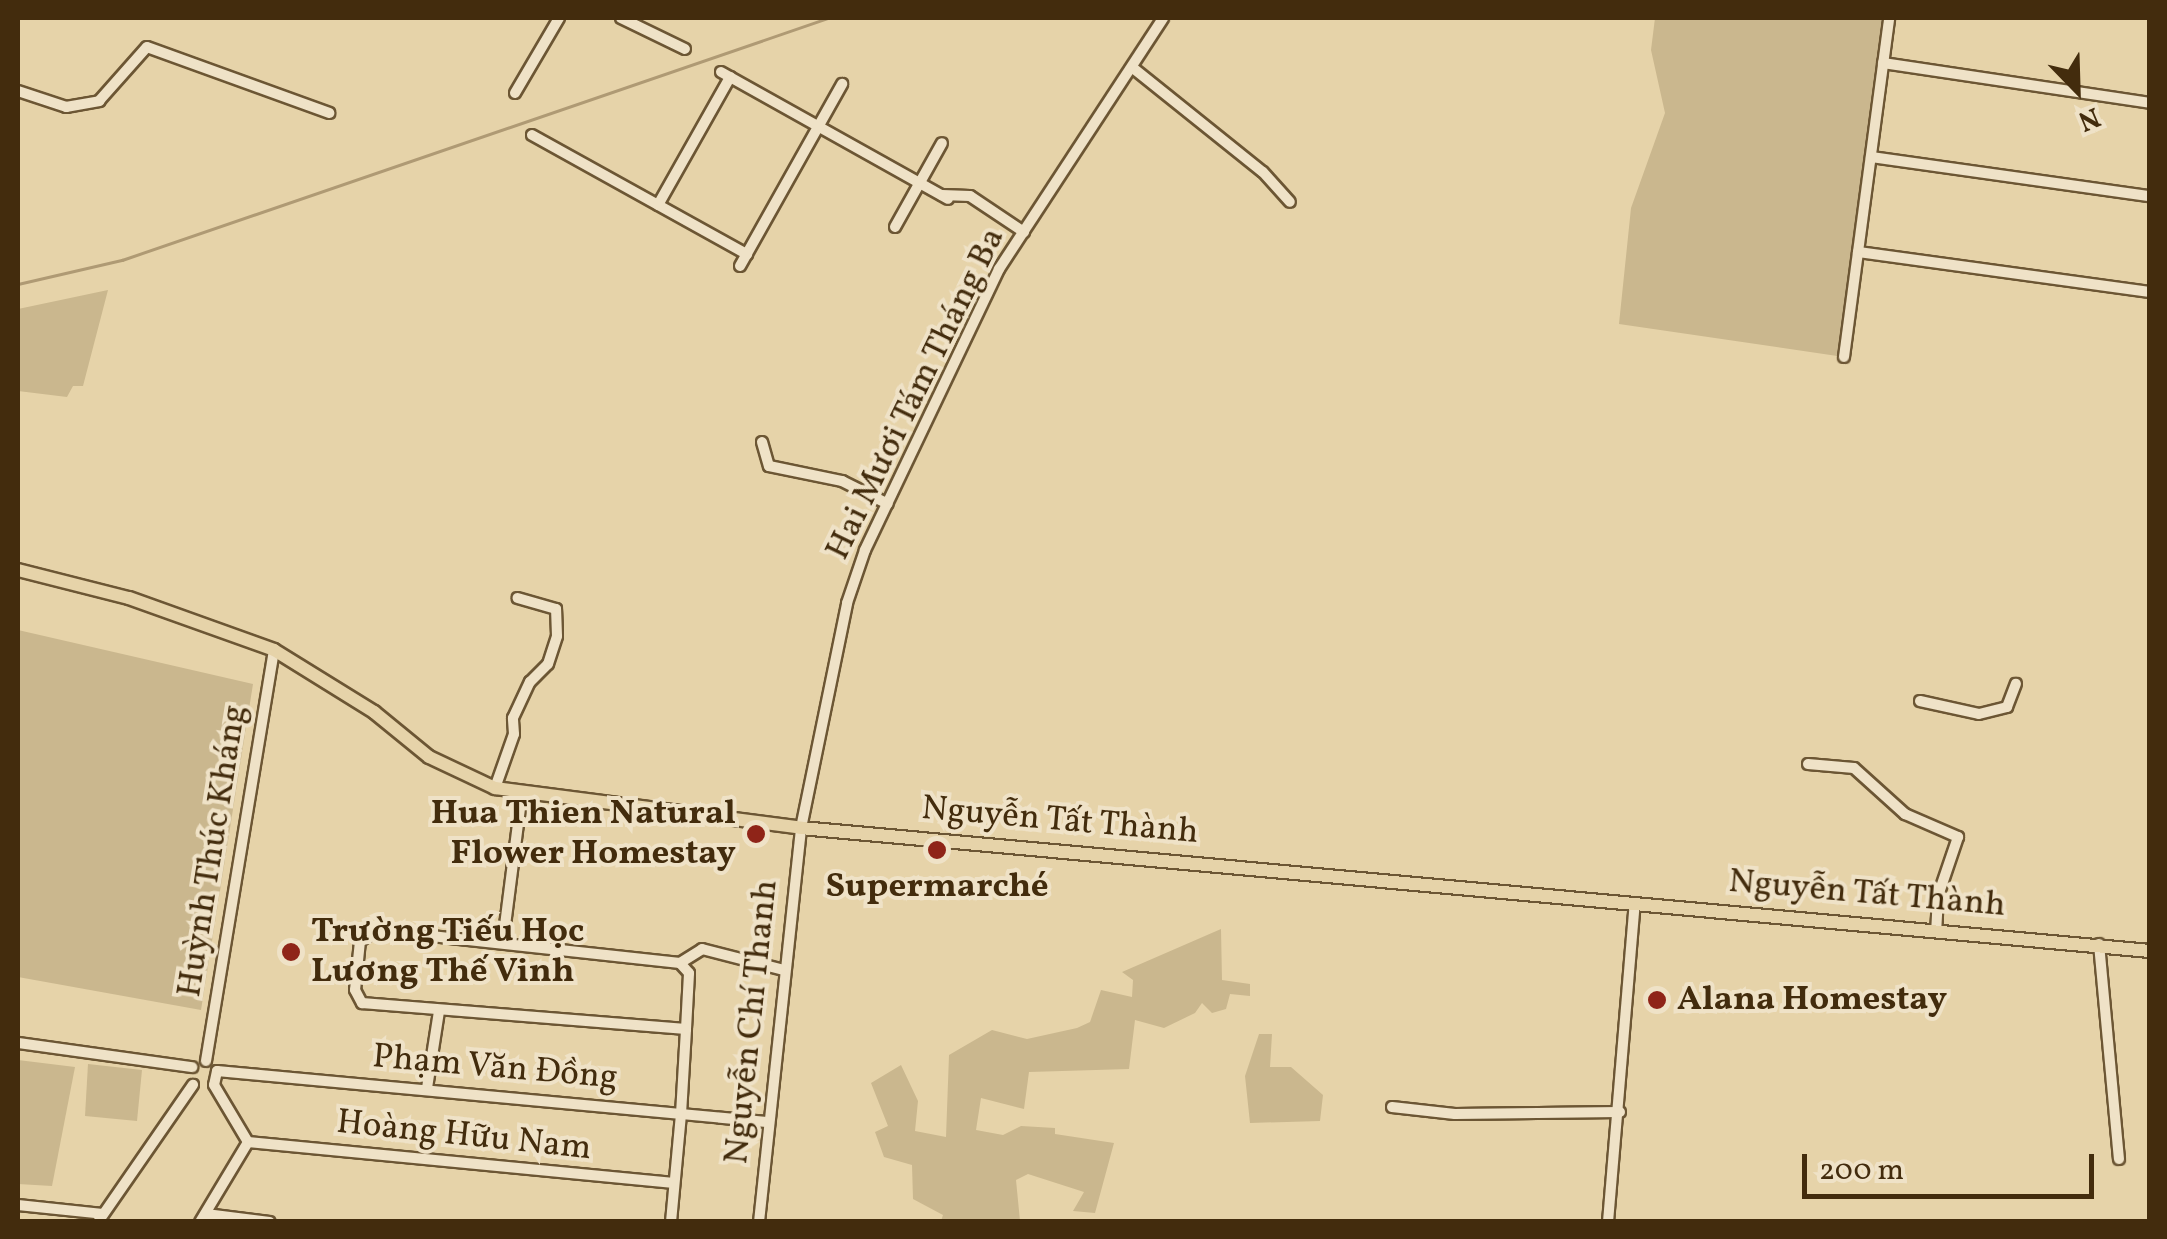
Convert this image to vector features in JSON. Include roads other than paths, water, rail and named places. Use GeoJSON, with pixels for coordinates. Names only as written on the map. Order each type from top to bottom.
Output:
{"type":"FeatureCollection","features":[{"type":"Feature","properties":{"kind":"main road","name":"Nguyễn Tất Thành"},"geometry":{"type":"LineString","coordinates":[[18,570],[128,598],[274,650],[374,712],[429,756],[495,788],[522,793],[801,828],[2150,950]]}},
{"type":"Feature","properties":{"kind":"street"},"geometry":{"type":"LineString","coordinates":[[515,93],[559,18]]}},
{"type":"Feature","properties":{"kind":"street"},"geometry":{"type":"LineString","coordinates":[[621,18],[685,49]]}},
{"type":"Feature","properties":{"kind":"street","name":"Hai Mươi Tám Tháng Ba"},"geometry":{"type":"LineString","coordinates":[[801,828],[846,604],[888,504],[1000,270],[1163,18]]}},
{"type":"Feature","properties":{"kind":"street"},"geometry":{"type":"LineString","coordinates":[[1844,357],[1889,18]]}},
{"type":"Feature","properties":{"kind":"street"},"geometry":{"type":"LineString","coordinates":[[18,92],[70,108],[99,101],[146,47],[330,113]]}},
{"type":"Feature","properties":{"kind":"street"},"geometry":{"type":"LineString","coordinates":[[1883,63],[2150,102]]}},
{"type":"Feature","properties":{"kind":"street"},"geometry":{"type":"LineString","coordinates":[[1133,68],[1263,172],[1290,202]]}},
{"type":"Feature","properties":{"kind":"street"},"geometry":{"type":"LineString","coordinates":[[658,204],[725,75],[944,197],[970,196],[1024,232]]}},
{"type":"Feature","properties":{"kind":"street"},"geometry":{"type":"LineString","coordinates":[[740,266],[842,84]]}},
{"type":"Feature","properties":{"kind":"street"},"geometry":{"type":"LineString","coordinates":[[532,135],[747,254]]}},
{"type":"Feature","properties":{"kind":"street"},"geometry":{"type":"LineString","coordinates":[[895,227],[942,143]]}},
{"type":"Feature","properties":{"kind":"street"},"geometry":{"type":"LineString","coordinates":[[1870,157],[2150,196]]}},
{"type":"Feature","properties":{"kind":"street"},"geometry":{"type":"LineString","coordinates":[[1858,252],[2150,292]]}},
{"type":"Feature","properties":{"kind":"street"},"geometry":{"type":"LineString","coordinates":[[762,442],[769,466],[842,481],[888,504]]}},
{"type":"Feature","properties":{"kind":"street"},"geometry":{"type":"LineString","coordinates":[[495,788],[514,734],[513,718],[530,682],[548,664],[558,636],[556,609],[518,598]]}},
{"type":"Feature","properties":{"kind":"street","name":"Huỳnh Thúc Kháng"},"geometry":{"type":"LineString","coordinates":[[206,1061],[274,650]]}},
{"type":"Feature","properties":{"kind":"street"},"geometry":{"type":"LineString","coordinates":[[1920,701],[1980,714],[2007,708],[2016,684]]}},
{"type":"Feature","properties":{"kind":"street"},"geometry":{"type":"LineString","coordinates":[[1808,764],[1848,766],[1899,810],[1959,839],[1940,890],[1936,932]]}},
{"type":"Feature","properties":{"kind":"street"},"geometry":{"type":"LineString","coordinates":[[503,941],[522,793]]}},
{"type":"Feature","properties":{"kind":"street","name":"Nguyễn Chí Thanh"},"geometry":{"type":"LineString","coordinates":[[759,1222],[766,1122],[801,828]]}},
{"type":"Feature","properties":{"kind":"street"},"geometry":{"type":"LineString","coordinates":[[1608,1222],[1635,903]]}},
{"type":"Feature","properties":{"kind":"street"},"geometry":{"type":"LineString","coordinates":[[685,968],[503,941],[376,930],[360,941],[354,990],[362,1003],[686,1029]]}},
{"type":"Feature","properties":{"kind":"street"},"geometry":{"type":"LineString","coordinates":[[2100,944],[2119,1159]]}},
{"type":"Feature","properties":{"kind":"street"},"geometry":{"type":"LineString","coordinates":[[671,1222],[686,1029],[685,968],[702,948],[784,970]]}},
{"type":"Feature","properties":{"kind":"street"},"geometry":{"type":"LineString","coordinates":[[427,1088],[439,1011]]}},
{"type":"Feature","properties":{"kind":"street"},"geometry":{"type":"LineString","coordinates":[[18,1043],[192,1067],[206,1061],[217,1071],[214,1086],[248,1142],[203,1218],[270,1222]]}},
{"type":"Feature","properties":{"kind":"street"},"geometry":{"type":"LineString","coordinates":[[18,1205],[100,1218],[193,1085],[192,1067]]}},
{"type":"Feature","properties":{"kind":"street","name":"Phạm Văn Đồng"},"geometry":{"type":"LineString","coordinates":[[217,1071],[766,1122]]}},
{"type":"Feature","properties":{"kind":"street"},"geometry":{"type":"LineString","coordinates":[[193,1085],[214,1086]]}},
{"type":"Feature","properties":{"kind":"street"},"geometry":{"type":"LineString","coordinates":[[1392,1107],[1455,1114],[1620,1112]]}},
{"type":"Feature","properties":{"kind":"street","name":"Hoàng Hữu Nam"},"geometry":{"type":"LineString","coordinates":[[248,1142],[674,1183]]}},
{"type":"Feature","properties":{"kind":"waterway"},"geometry":{"type":"LineString","coordinates":[[18,284],[122,260],[828,18]]}},
{"type":"Feature","properties":{"kind":"place","name":"Hua Thien Natural Flower Homestay"},"geometry":{"type":"Point","coordinates":[756,834]}},
{"type":"Feature","properties":{"kind":"place","name":"Supermarché"},"geometry":{"type":"Point","coordinates":[937,850]}},
{"type":"Feature","properties":{"kind":"place","name":"Trường Tiếu Học Lương Thế Vinh"},"geometry":{"type":"Point","coordinates":[291,952]}},
{"type":"Feature","properties":{"kind":"place","name":"Alana Homestay"},"geometry":{"type":"Point","coordinates":[1657,1000]}}]}
